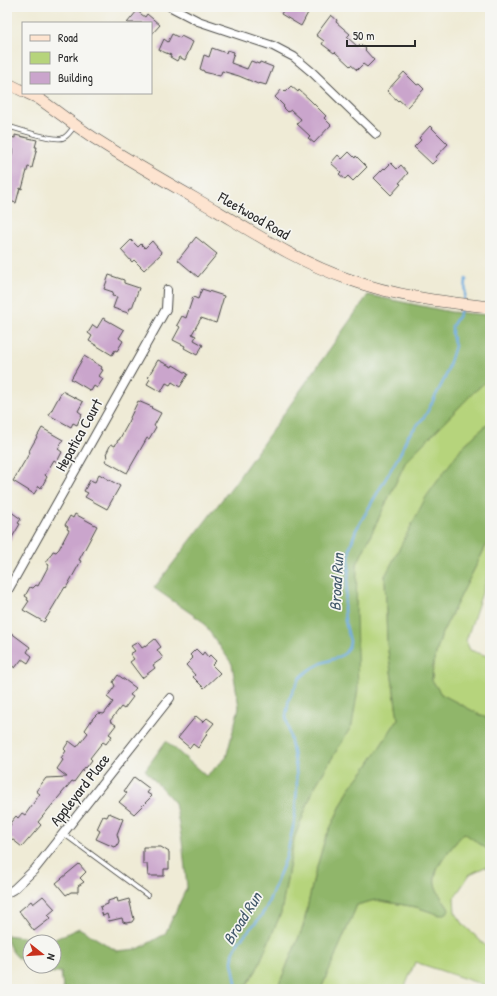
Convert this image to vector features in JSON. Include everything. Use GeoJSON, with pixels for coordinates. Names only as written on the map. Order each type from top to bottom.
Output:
{"type":"FeatureCollection","features":[{"type":"Feature","properties":{"kind":"main road"},"geometry":{"type":"LineString","coordinates":[[7,83],[22,90]]}},
{"type":"Feature","properties":{"kind":"main road","name":"Fleetwood Road"},"geometry":{"type":"LineString","coordinates":[[29,94],[38,98],[96,139],[130,160],[262,238],[319,268],[349,280],[390,292],[418,298],[490,307]]}},
{"type":"Feature","properties":{"kind":"street"},"geometry":{"type":"LineString","coordinates":[[172,7],[198,21],[273,46],[294,57],[313,73],[376,134]]}},
{"type":"Feature","properties":{"kind":"street","name":"Hepatica Court"},"geometry":{"type":"LineString","coordinates":[[7,592],[166,309],[167,290]]}},
{"type":"Feature","properties":{"kind":"street","name":"Appleyard Place"},"geometry":{"type":"LineString","coordinates":[[7,893],[35,869],[170,698]]}},
{"type":"Feature","properties":{"kind":"lane"},"geometry":{"type":"LineString","coordinates":[[7,126],[52,139],[62,139],[65,138],[76,125]]}},
{"type":"Feature","properties":{"kind":"lane"},"geometry":{"type":"LineString","coordinates":[[64,834],[147,895]]}},
{"type":"Feature","properties":{"kind":"green space"},"geometry":{"type":"Polygon","coordinates":[[[368,295],[451,312],[490,315],[490,378],[475,391],[406,461],[357,564],[356,615],[358,689],[352,725],[314,788],[294,839],[281,913],[256,971],[244,989],[63,989],[61,974],[62,936],[79,928],[117,951],[138,949],[165,934],[187,887],[182,841],[175,803],[145,770],[166,741],[206,776],[226,758],[239,707],[232,664],[202,621],[154,588],[234,484],[368,295]]]}},
{"type":"Feature","properties":{"kind":"green space"},"geometry":{"type":"Polygon","coordinates":[[[490,378],[490,422],[462,447],[385,576],[387,644],[398,719],[366,768],[349,789],[325,839],[314,877],[303,927],[277,989],[244,989],[256,971],[281,913],[294,839],[314,788],[352,725],[357,564],[406,461],[475,391],[490,378]]]}},
{"type":"Feature","properties":{"kind":"green space"},"geometry":{"type":"Polygon","coordinates":[[[490,422],[490,538],[442,633],[433,664],[432,680],[441,694],[490,720],[490,851],[464,833],[449,850],[436,871],[435,884],[449,909],[447,913],[440,915],[416,907],[375,900],[357,905],[321,989],[277,989],[303,927],[314,877],[325,839],[349,789],[366,768],[398,719],[387,644],[385,576],[426,497],[462,447],[490,422]]]}},
{"type":"Feature","properties":{"kind":"green space"},"geometry":{"type":"Polygon","coordinates":[[[490,538],[490,569],[466,641],[470,650],[490,657],[490,720],[441,694],[432,680],[433,664],[442,633],[490,538]]]}},
{"type":"Feature","properties":{"kind":"green space"},"geometry":{"type":"Polygon","coordinates":[[[464,833],[490,851],[490,869],[485,867],[470,874],[454,898],[455,912],[464,925],[490,950],[490,987],[415,962],[404,989],[321,989],[357,905],[375,900],[416,907],[440,915],[449,909],[437,890],[435,878],[440,864],[464,833]]]}},
{"type":"Feature","properties":{"kind":"green space"},"geometry":{"type":"Polygon","coordinates":[[[7,935],[22,937],[22,961],[10,948],[7,935]]]}},
{"type":"Feature","properties":{"kind":"building"},"geometry":{"type":"Polygon","coordinates":[[[285,7],[306,7],[310,9],[301,26],[281,14],[285,7]]]}},
{"type":"Feature","properties":{"kind":"building"},"geometry":{"type":"Polygon","coordinates":[[[137,11],[145,17],[147,14],[160,25],[152,34],[152,22],[128,22],[137,11]]]}},
{"type":"Feature","properties":{"kind":"building"},"geometry":{"type":"Polygon","coordinates":[[[331,15],[337,20],[336,22],[350,34],[347,37],[358,47],[361,44],[374,60],[367,67],[363,64],[357,70],[351,65],[350,66],[335,52],[334,53],[322,44],[324,41],[316,35],[331,15]]]}},
{"type":"Feature","properties":{"kind":"building"},"geometry":{"type":"Polygon","coordinates":[[[172,34],[180,38],[181,36],[193,42],[185,60],[179,57],[177,61],[170,57],[171,55],[159,50],[164,39],[168,42],[172,34]]]}},
{"type":"Feature","properties":{"kind":"building"},"geometry":{"type":"Polygon","coordinates":[[[212,48],[226,53],[227,50],[234,52],[231,63],[247,69],[251,61],[259,64],[260,62],[273,67],[266,85],[258,84],[222,71],[220,76],[204,72],[200,69],[204,55],[209,57],[212,48]]]}},
{"type":"Feature","properties":{"kind":"building"},"geometry":{"type":"Polygon","coordinates":[[[404,72],[417,85],[419,84],[424,89],[407,107],[387,91],[404,72]]]}},
{"type":"Feature","properties":{"kind":"building"},"geometry":{"type":"Polygon","coordinates":[[[291,86],[298,92],[299,90],[310,100],[326,116],[324,118],[331,125],[314,143],[308,138],[310,136],[297,124],[301,119],[291,110],[288,112],[275,97],[282,89],[285,92],[291,86]]]}},
{"type":"Feature","properties":{"kind":"building"},"geometry":{"type":"Polygon","coordinates":[[[430,126],[448,144],[436,157],[437,159],[432,164],[414,147],[421,140],[419,138],[430,126]]]}},
{"type":"Feature","properties":{"kind":"building"},"geometry":{"type":"Polygon","coordinates":[[[15,135],[37,140],[35,147],[37,147],[32,168],[28,167],[22,189],[20,188],[16,203],[7,200],[7,174],[13,150],[7,148],[10,137],[15,138],[15,135]]]}},
{"type":"Feature","properties":{"kind":"building"},"geometry":{"type":"Polygon","coordinates":[[[349,152],[355,158],[356,156],[367,167],[353,181],[348,176],[345,179],[339,174],[341,172],[331,163],[338,155],[342,159],[349,152]]]}},
{"type":"Feature","properties":{"kind":"building"},"geometry":{"type":"Polygon","coordinates":[[[391,163],[397,169],[401,165],[408,173],[391,195],[374,178],[391,163]]]}},
{"type":"Feature","properties":{"kind":"building"},"geometry":{"type":"Polygon","coordinates":[[[196,237],[217,254],[198,277],[178,260],[196,237]]]}},
{"type":"Feature","properties":{"kind":"building"},"geometry":{"type":"Polygon","coordinates":[[[131,240],[138,247],[141,244],[145,248],[152,241],[162,253],[144,270],[134,260],[132,262],[121,250],[131,240]]]}},
{"type":"Feature","properties":{"kind":"building"},"geometry":{"type":"Polygon","coordinates":[[[109,275],[124,280],[124,283],[139,288],[132,308],[130,308],[128,313],[113,308],[117,297],[112,296],[113,292],[104,289],[109,275]]]}},
{"type":"Feature","properties":{"kind":"building"},"geometry":{"type":"Polygon","coordinates":[[[202,289],[224,296],[216,323],[201,318],[192,334],[196,336],[194,340],[203,345],[197,355],[184,348],[185,346],[173,340],[180,327],[177,325],[182,316],[186,318],[193,297],[198,299],[202,289]]]}},
{"type":"Feature","properties":{"kind":"building"},"geometry":{"type":"Polygon","coordinates":[[[103,318],[124,330],[119,338],[123,341],[117,351],[115,350],[112,355],[89,341],[92,336],[88,333],[93,325],[97,328],[103,318]]]}},
{"type":"Feature","properties":{"kind":"building"},"geometry":{"type":"Polygon","coordinates":[[[84,356],[102,367],[101,369],[103,370],[99,376],[103,379],[97,388],[94,386],[91,391],[71,379],[84,356]]]}},
{"type":"Feature","properties":{"kind":"building"},"geometry":{"type":"Polygon","coordinates":[[[158,360],[172,367],[173,365],[188,374],[180,387],[172,382],[170,385],[166,383],[161,392],[147,384],[150,379],[148,377],[158,360]]]}},
{"type":"Feature","properties":{"kind":"building"},"geometry":{"type":"Polygon","coordinates":[[[62,391],[83,402],[78,411],[82,414],[77,425],[73,423],[71,427],[49,415],[62,391]]]}},
{"type":"Feature","properties":{"kind":"building"},"geometry":{"type":"Polygon","coordinates":[[[138,401],[161,413],[154,426],[156,427],[149,439],[147,438],[127,473],[105,461],[108,456],[106,454],[111,444],[115,446],[119,440],[138,401]]]}},
{"type":"Feature","properties":{"kind":"building"},"geometry":{"type":"Polygon","coordinates":[[[42,428],[63,440],[58,449],[62,452],[57,462],[54,460],[45,475],[47,477],[41,488],[39,486],[34,494],[13,481],[42,428]]]}},
{"type":"Feature","properties":{"kind":"building"},"geometry":{"type":"Polygon","coordinates":[[[99,474],[120,486],[107,509],[85,497],[88,493],[84,491],[90,480],[95,482],[99,474]]]}},
{"type":"Feature","properties":{"kind":"building"},"geometry":{"type":"Polygon","coordinates":[[[7,509],[21,519],[18,523],[20,524],[7,546],[7,509]]]}},
{"type":"Feature","properties":{"kind":"building"},"geometry":{"type":"Polygon","coordinates":[[[75,514],[97,526],[79,560],[81,561],[44,622],[23,610],[29,601],[25,596],[30,587],[33,588],[36,585],[38,586],[49,565],[46,563],[53,551],[56,552],[59,549],[69,530],[65,525],[70,516],[73,518],[75,514]]]}},
{"type":"Feature","properties":{"kind":"building"},"geometry":{"type":"Polygon","coordinates":[[[10,632],[30,647],[27,652],[32,656],[28,663],[22,659],[15,668],[7,662],[7,637],[10,632]]]}},
{"type":"Feature","properties":{"kind":"building"},"geometry":{"type":"Polygon","coordinates":[[[155,639],[161,647],[157,650],[163,658],[153,665],[155,668],[142,678],[130,662],[134,659],[130,654],[135,651],[131,646],[138,642],[142,648],[155,639]]]}},
{"type":"Feature","properties":{"kind":"building"},"geometry":{"type":"Polygon","coordinates":[[[196,649],[202,655],[204,652],[208,657],[210,655],[216,661],[212,665],[220,673],[204,688],[193,677],[195,675],[186,665],[193,658],[190,655],[196,649]]]}},
{"type":"Feature","properties":{"kind":"building"},"geometry":{"type":"Polygon","coordinates":[[[118,675],[136,688],[130,695],[133,697],[124,709],[121,707],[110,721],[116,725],[109,734],[112,736],[106,744],[103,742],[101,744],[90,758],[92,760],[86,768],[85,767],[74,782],[72,781],[38,822],[41,825],[22,847],[7,835],[7,830],[11,824],[10,823],[16,816],[18,818],[22,813],[25,815],[40,794],[36,791],[46,778],[67,777],[57,769],[63,760],[61,758],[66,751],[64,749],[69,741],[77,747],[88,733],[85,730],[93,718],[98,713],[104,714],[113,702],[107,697],[115,686],[113,682],[118,675]]]}},
{"type":"Feature","properties":{"kind":"building"},"geometry":{"type":"Polygon","coordinates":[[[196,716],[203,722],[207,718],[214,723],[206,733],[207,734],[198,748],[193,744],[190,748],[178,738],[196,716]]]}},
{"type":"Feature","properties":{"kind":"building"},"geometry":{"type":"Polygon","coordinates":[[[134,777],[150,789],[147,793],[152,796],[134,814],[119,802],[127,793],[124,791],[134,777]]]}},
{"type":"Feature","properties":{"kind":"building"},"geometry":{"type":"Polygon","coordinates":[[[109,813],[123,819],[117,834],[119,841],[117,846],[114,847],[96,839],[100,831],[97,829],[103,816],[107,817],[109,813]]]}},
{"type":"Feature","properties":{"kind":"building"},"geometry":{"type":"Polygon","coordinates":[[[143,847],[161,847],[169,852],[169,869],[164,869],[164,876],[148,876],[147,864],[143,864],[143,847]]]}},
{"type":"Feature","properties":{"kind":"building"},"geometry":{"type":"Polygon","coordinates":[[[79,864],[86,872],[80,878],[84,882],[78,886],[78,892],[71,892],[66,895],[56,883],[79,864]]]}},
{"type":"Feature","properties":{"kind":"building"},"geometry":{"type":"Polygon","coordinates":[[[43,896],[55,909],[48,915],[51,918],[34,931],[19,911],[31,901],[33,904],[43,896]]]}},
{"type":"Feature","properties":{"kind":"building"},"geometry":{"type":"Polygon","coordinates":[[[117,898],[118,902],[129,899],[134,919],[132,922],[123,922],[122,918],[109,921],[107,914],[103,916],[100,907],[108,904],[108,901],[117,898]]]}},
{"type":"Feature","properties":{"kind":"waterway","name":"Broad Run"},"geometry":{"type":"LineString","coordinates":[[464,300],[466,279]]}},
{"type":"Feature","properties":{"kind":"waterway","name":"Broad Run"},"geometry":{"type":"LineString","coordinates":[[235,989],[236,982],[232,962],[234,950],[240,940],[259,919],[266,908],[286,858],[294,823],[297,787],[296,768],[286,716],[289,699],[299,679],[309,670],[322,663],[339,657],[345,653],[349,647],[350,641],[345,621],[344,608],[348,580],[350,547],[356,530],[401,452],[407,437],[425,416],[445,378],[455,346],[452,335],[452,326],[462,307]]}}]}
